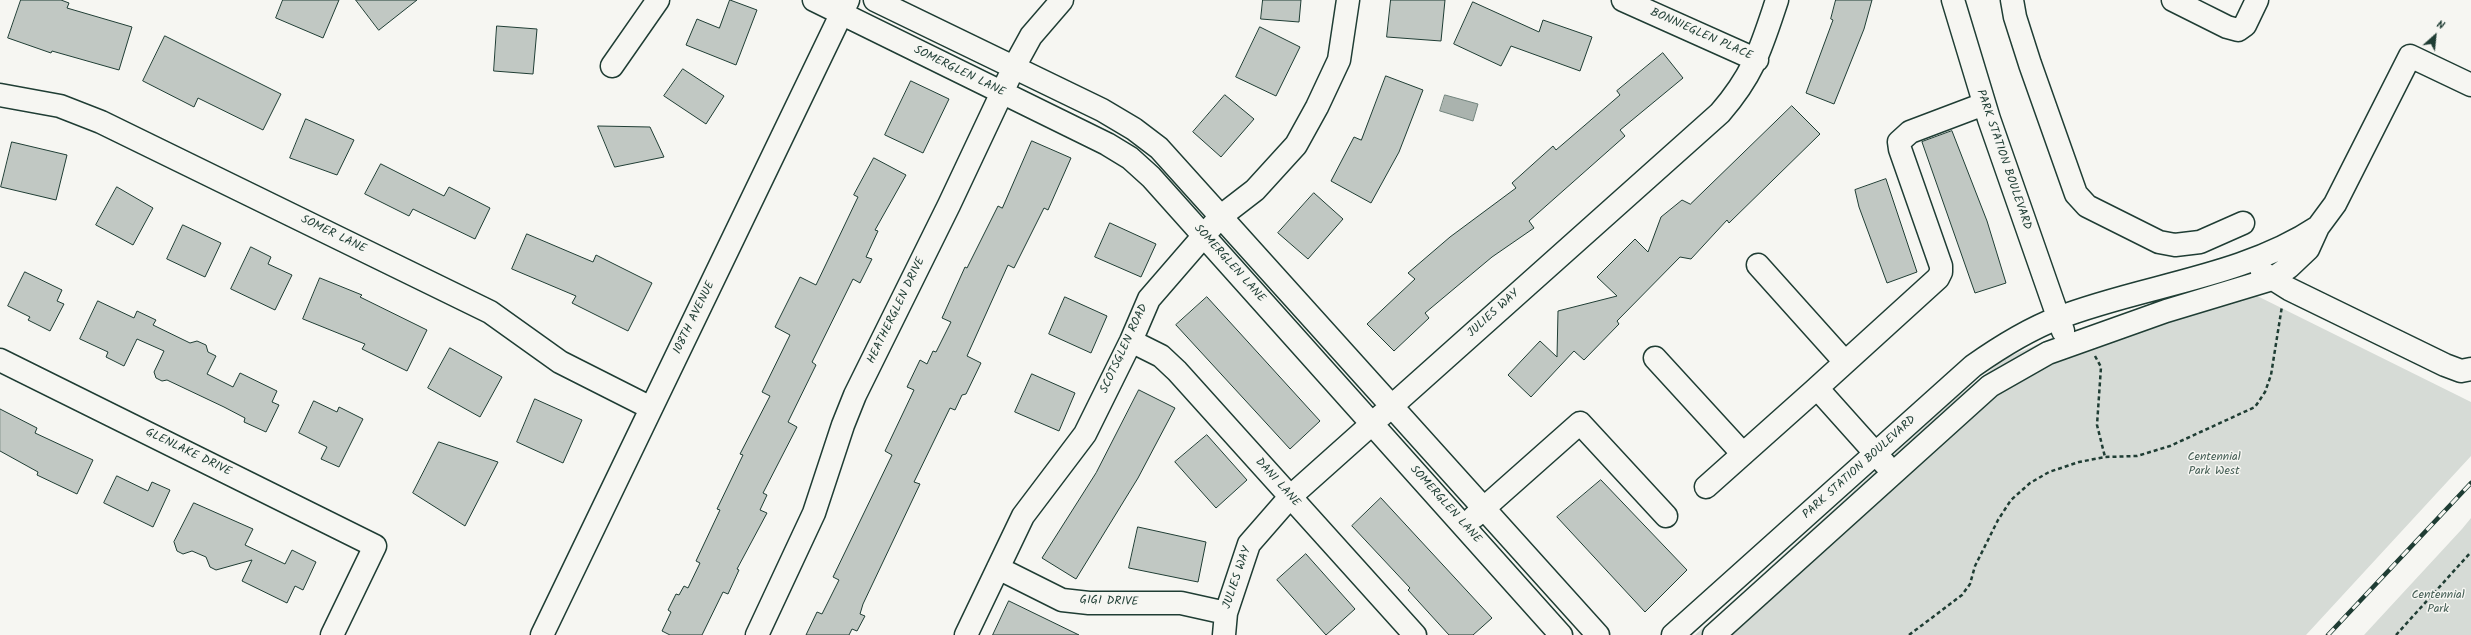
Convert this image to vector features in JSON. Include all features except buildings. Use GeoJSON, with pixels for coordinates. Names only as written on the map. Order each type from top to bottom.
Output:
{"type":"FeatureCollection","features":[{"type":"Feature","properties":{"kind":"street"},"geometry":{"type":"LineString","coordinates":[[612,66],[658,0]]}},
{"type":"Feature","properties":{"kind":"street","name":"SOMERGLEN LANE"},"geometry":{"type":"LineString","coordinates":[[814,0],[844,7],[1002,93],[1108,144],[1130,158],[1151,177],[1561,635]]}},
{"type":"Feature","properties":{"kind":"street","name":"SOMERGLEN LANE"},"geometry":{"type":"LineString","coordinates":[[875,0],[1014,67],[1134,129],[1159,148],[1598,635]]}},
{"type":"Feature","properties":{"kind":"street","name":"HEATHERGLEN DRIVE"},"geometry":{"type":"LineString","coordinates":[[757,635],[814,513],[842,425],[855,395],[1014,67],[1031,36],[1062,0]]}},
{"type":"Feature","properties":{"kind":"street","name":"SCOTSGLEN ROAD"},"geometry":{"type":"LineString","coordinates":[[966,635],[1023,516],[1085,434],[1131,341],[1148,298],[1220,217],[1256,190],[1296,144],[1317,107],[1339,60],[1348,0]]}},
{"type":"Feature","properties":{"kind":"street","name":"BONNIEGLEN PLACE"},"geometry":{"type":"LineString","coordinates":[[1623,0],[1757,60]]}},
{"type":"Feature","properties":{"kind":"street","name":"JULIES WAY"},"geometry":{"type":"LineString","coordinates":[[1224,635],[1226,613],[1249,544],[1290,497],[1720,113],[1739,91],[1757,60],[1777,0]]}},
{"type":"Feature","properties":{"kind":"street","name":"PARK STATION BOULEVARD"},"geometry":{"type":"LineString","coordinates":[[1953,0],[1984,104],[2068,346]]}},
{"type":"Feature","properties":{"kind":"street"},"geometry":{"type":"LineString","coordinates":[[2012,0],[2015,17],[2030,64],[2076,194],[2087,206],[2159,242],[2174,245],[2200,242],[2243,223]]}},
{"type":"Feature","properties":{"kind":"street"},"geometry":{"type":"LineString","coordinates":[[2172,0],[2227,27],[2238,30],[2246,25],[2257,0]]}},
{"type":"Feature","properties":{"kind":"street","name":"108TH AVENUE"},"geometry":{"type":"LineString","coordinates":[[542,635],[844,7]]}},
{"type":"Feature","properties":{"kind":"street"},"geometry":{"type":"LineString","coordinates":[[1714,635],[1990,386],[2018,369],[2068,346],[2166,311],[2272,279],[2289,267],[2308,249],[2318,227],[2335,204],[2410,56],[2471,85]]}},
{"type":"Feature","properties":{"kind":"street","name":"SOMER LANE"},"geometry":{"type":"LineString","coordinates":[[0,95],[60,106],[101,122],[490,312],[560,362],[651,408]]}},
{"type":"Feature","properties":{"kind":"street"},"geometry":{"type":"LineString","coordinates":[[1706,487],[1938,278],[1941,272],[1941,266],[1900,149],[1900,142],[1903,136],[1910,132],[1984,104]]}},
{"type":"Feature","properties":{"kind":"street"},"geometry":{"type":"LineString","coordinates":[[2058,318],[2248,261],[2300,239],[2318,227]]}},
{"type":"Feature","properties":{"kind":"street"},"geometry":{"type":"LineString","coordinates":[[2248,261],[2272,279],[2289,289],[2445,365],[2461,371],[2471,369]]}},
{"type":"Feature","properties":{"kind":"street"},"geometry":{"type":"LineString","coordinates":[[1758,265],[1845,362]]}},
{"type":"Feature","properties":{"kind":"street","name":"PARK STATION BOULEVARD"},"geometry":{"type":"LineString","coordinates":[[1673,635],[1973,366],[2004,344],[2058,318]]}},
{"type":"Feature","properties":{"kind":"street","name":"DANI LANE"},"geometry":{"type":"LineString","coordinates":[[1131,341],[1161,356],[1177,371],[1414,635]]}},
{"type":"Feature","properties":{"kind":"street"},"geometry":{"type":"LineString","coordinates":[[1655,358],[1743,454]]}},
{"type":"Feature","properties":{"kind":"street","name":"GLENLAKE DRIVE"},"geometry":{"type":"LineString","coordinates":[[0,360],[375,546],[332,635]]}},
{"type":"Feature","properties":{"kind":"street"},"geometry":{"type":"LineString","coordinates":[[1817,388],[1894,473]]}},
{"type":"Feature","properties":{"kind":"street"},"geometry":{"type":"LineString","coordinates":[[1464,526],[1580,423],[1666,516]]}},
{"type":"Feature","properties":{"kind":"street","name":"GIGI DRIVE"},"geometry":{"type":"LineString","coordinates":[[998,568],[1062,600],[1089,603],[1180,603],[1226,613]]}},
{"type":"Feature","properties":{"kind":"path"},"geometry":{"type":"LineString","coordinates":[[1909,635],[1962,595],[1970,584],[1975,566],[1998,520],[2010,500],[2030,483],[2049,472],[2079,462],[2105,457],[2137,456],[2170,446],[2255,406],[2266,392],[2272,375],[2282,302],[2289,305]]}},
{"type":"Feature","properties":{"kind":"path"},"geometry":{"type":"LineString","coordinates":[[2090,338],[2101,367],[2097,425],[2105,457]]}},
{"type":"Feature","properties":{"kind":"path"},"geometry":{"type":"LineString","coordinates":[[2396,635],[2471,552]]}},
{"type":"Feature","properties":{"kind":"green space","name":"Centennial Park West"},"geometry":{"type":"Polygon","coordinates":[[[2229,282],[2471,402],[2471,456],[2306,635],[1695,635],[1956,398],[2004,359],[2054,337],[2229,282]]]}},
{"type":"Feature","properties":{"kind":"green space","name":"Centennial Park"},"geometry":{"type":"Polygon","coordinates":[[[2471,518],[2471,635],[2364,635],[2462,529],[2471,518]]]}},
{"type":"Feature","properties":{"kind":"shaded area"},"geometry":{"type":"Polygon","coordinates":[[[1445,95],[1478,104],[1473,121],[1440,111],[1445,95]]]}},
{"type":"Feature","properties":{"kind":"railway"},"geometry":{"type":"LineString","coordinates":[[2328,635],[2471,483]]}}]}
